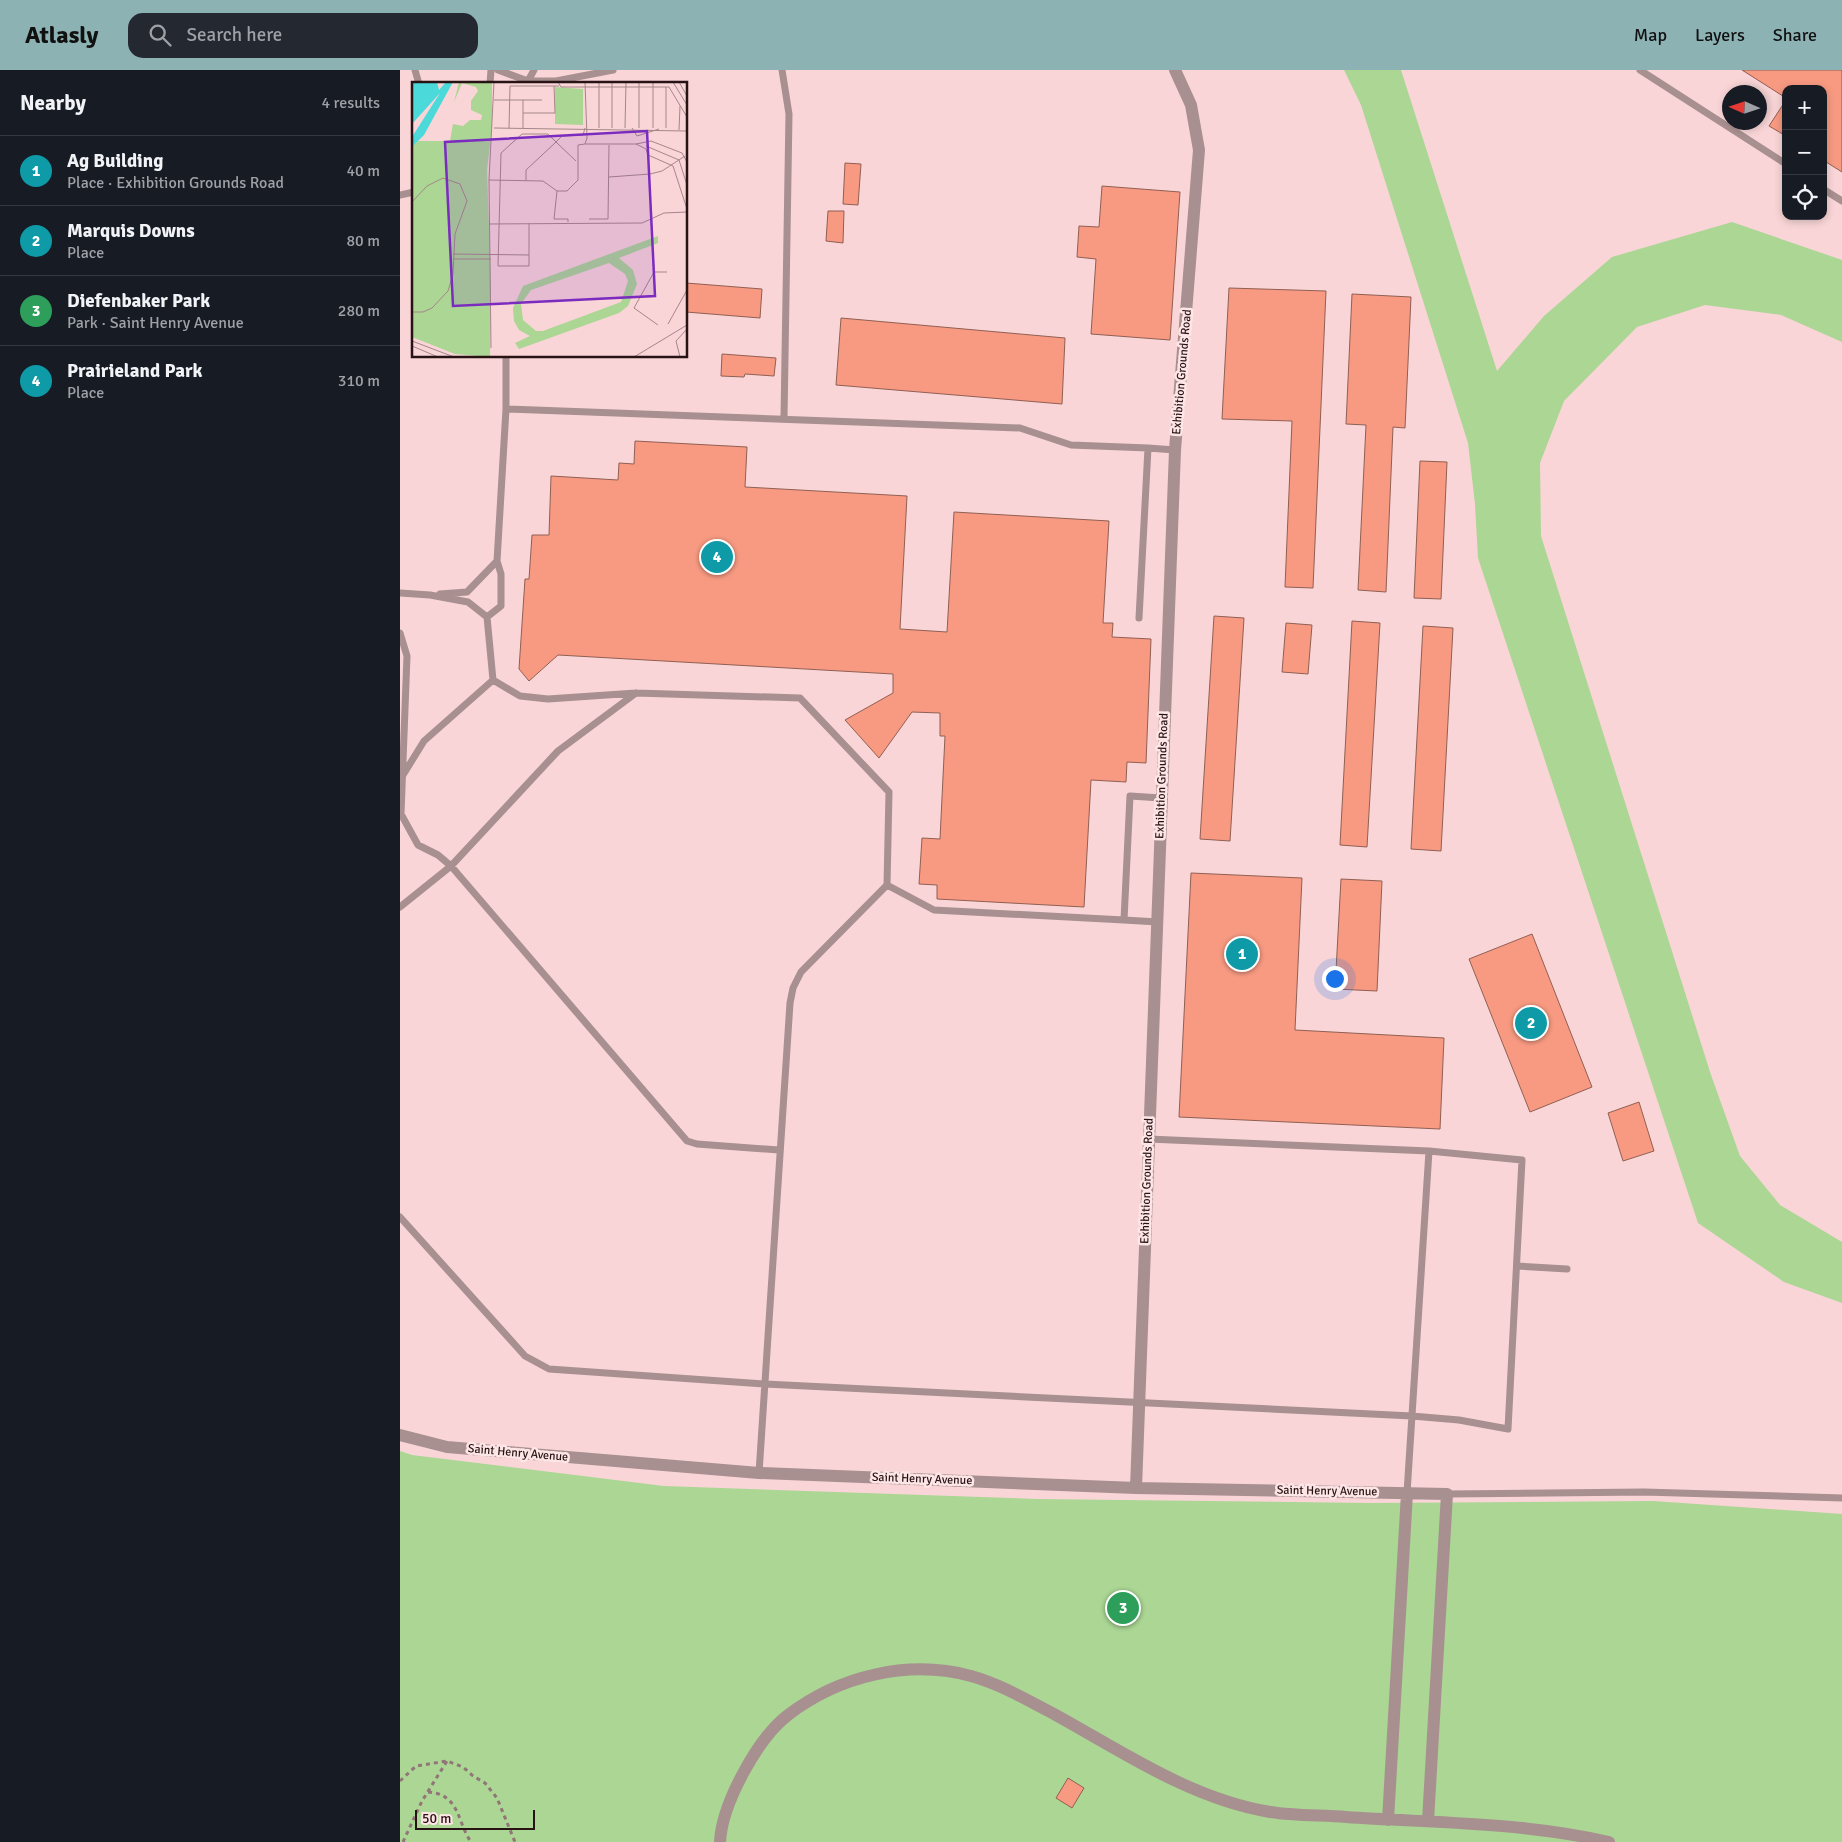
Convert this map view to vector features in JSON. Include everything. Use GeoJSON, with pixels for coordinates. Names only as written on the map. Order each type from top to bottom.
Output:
{"type":"FeatureCollection","features":[{"type":"Feature","properties":{"kind":"street","name":"Exhibition Grounds Road"},"geometry":{"type":"LineString","coordinates":[[1136,1488],[1175,450],[1199,150],[1191,105],[1175,70]]}},
{"type":"Feature","properties":{"kind":"street","name":"Saint Henry Avenue"},"geometry":{"type":"LineString","coordinates":[[400,1436],[447,1447],[759,1473],[1136,1488],[1447,1494]]}},
{"type":"Feature","properties":{"kind":"street"},"geometry":{"type":"LineString","coordinates":[[1388,1820],[1407,1493]]}},
{"type":"Feature","properties":{"kind":"street"},"geometry":{"type":"LineString","coordinates":[[1428,1821],[1447,1494]]}},
{"type":"Feature","properties":{"kind":"street"},"geometry":{"type":"LineString","coordinates":[[720,1842],[733,1796],[748,1764],[776,1725],[806,1702],[839,1684],[881,1672],[926,1670],[970,1676],[1016,1694],[1177,1782],[1215,1798],[1271,1812],[1521,1827],[1609,1842]]}},
{"type":"Feature","properties":{"kind":"lane"},"geometry":{"type":"LineString","coordinates":[[498,70],[528,81],[556,82],[613,70]]}},
{"type":"Feature","properties":{"kind":"lane"},"geometry":{"type":"LineString","coordinates":[[528,81],[534,70]]}},
{"type":"Feature","properties":{"kind":"lane"},"geometry":{"type":"LineString","coordinates":[[782,70],[789,114],[784,418]]}},
{"type":"Feature","properties":{"kind":"lane"},"geometry":{"type":"LineString","coordinates":[[1640,70],[1782,161]]}},
{"type":"Feature","properties":{"kind":"lane"},"geometry":{"type":"LineString","coordinates":[[1827,192],[1842,201]]}},
{"type":"Feature","properties":{"kind":"lane"},"geometry":{"type":"LineString","coordinates":[[487,617],[501,606],[501,574],[496,561],[506,409],[506,358]]}},
{"type":"Feature","properties":{"kind":"lane"},"geometry":{"type":"LineString","coordinates":[[506,409],[1020,428],[1071,445],[1175,450]]}},
{"type":"Feature","properties":{"kind":"lane"},"geometry":{"type":"LineString","coordinates":[[1139,618],[1148,448]]}},
{"type":"Feature","properties":{"kind":"lane"},"geometry":{"type":"LineString","coordinates":[[430,595],[467,592],[496,561]]}},
{"type":"Feature","properties":{"kind":"lane"},"geometry":{"type":"LineString","coordinates":[[400,593],[430,595],[468,602],[487,617],[493,680]]}},
{"type":"Feature","properties":{"kind":"lane"},"geometry":{"type":"LineString","coordinates":[[400,633],[407,656],[402,814],[418,845],[438,855],[451,866],[687,1140],[697,1144],[779,1150]]}},
{"type":"Feature","properties":{"kind":"lane"},"geometry":{"type":"LineString","coordinates":[[493,680],[520,696],[548,699],[636,693],[800,698],[889,792],[887,885],[801,972],[793,988],[779,1150],[759,1473]]}},
{"type":"Feature","properties":{"kind":"lane"},"geometry":{"type":"LineString","coordinates":[[403,776],[424,741],[493,680]]}},
{"type":"Feature","properties":{"kind":"lane"},"geometry":{"type":"LineString","coordinates":[[400,907],[451,866],[558,751],[636,693]]}},
{"type":"Feature","properties":{"kind":"lane"},"geometry":{"type":"LineString","coordinates":[[1124,920],[1130,796],[1161,798]]}},
{"type":"Feature","properties":{"kind":"lane"},"geometry":{"type":"LineString","coordinates":[[887,885],[934,910],[1158,922]]}},
{"type":"Feature","properties":{"kind":"lane"},"geometry":{"type":"LineString","coordinates":[[400,1217],[525,1356],[549,1369],[765,1384],[1412,1416],[1459,1420],[1508,1429],[1522,1160],[1429,1151],[1148,1139]]}},
{"type":"Feature","properties":{"kind":"lane"},"geometry":{"type":"LineString","coordinates":[[1407,1493],[1429,1151]]}},
{"type":"Feature","properties":{"kind":"lane"},"geometry":{"type":"LineString","coordinates":[[1517,1266],[1567,1269]]}},
{"type":"Feature","properties":{"kind":"lane"},"geometry":{"type":"LineString","coordinates":[[1447,1494],[1644,1492],[1842,1498]]}},
{"type":"Feature","properties":{"kind":"path"},"geometry":{"type":"LineString","coordinates":[[400,1781],[416,1766],[447,1761],[463,1767],[485,1783],[498,1798],[515,1842]]}},
{"type":"Feature","properties":{"kind":"path"},"geometry":{"type":"LineString","coordinates":[[403,1842],[428,1792],[447,1761]]}},
{"type":"Feature","properties":{"kind":"path"},"geometry":{"type":"LineString","coordinates":[[428,1792],[439,1793],[448,1798],[455,1806],[472,1842]]}},
{"type":"Feature","properties":{"kind":"green space"},"geometry":{"type":"Polygon","coordinates":[[[1344,70],[1401,70],[1497,371],[1544,316],[1612,257],[1732,222],[1842,260],[1842,342],[1781,315],[1705,305],[1637,327],[1564,401],[1540,463],[1541,536],[1711,1075],[1740,1156],[1780,1205],[1842,1242],[1842,1303],[1784,1282],[1698,1223],[1478,558],[1475,504],[1468,443],[1361,105],[1344,70]]]}},
{"type":"Feature","properties":{"kind":"green space"},"geometry":{"type":"Polygon","coordinates":[[[400,1451],[412,1455],[664,1486],[1037,1499],[1370,1503],[1653,1501],[1842,1514],[1842,1842],[400,1842],[400,1451]]]}},
{"type":"Feature","properties":{"kind":"building"},"geometry":{"type":"Polygon","coordinates":[[[1742,70],[1842,70],[1842,172],[1827,163],[1827,85],[1782,85],[1782,95],[1742,70]]]}},
{"type":"Feature","properties":{"kind":"building"},"geometry":{"type":"Polygon","coordinates":[[[1782,106],[1782,134],[1769,126],[1782,106]]]}},
{"type":"Feature","properties":{"kind":"building"},"geometry":{"type":"Polygon","coordinates":[[[845,163],[861,164],[858,205],[843,204],[845,163]]]}},
{"type":"Feature","properties":{"kind":"building"},"geometry":{"type":"Polygon","coordinates":[[[1102,186],[1180,192],[1170,340],[1091,334],[1096,259],[1077,257],[1079,226],[1099,227],[1102,186]]]}},
{"type":"Feature","properties":{"kind":"building"},"geometry":{"type":"Polygon","coordinates":[[[828,211],[844,211],[843,243],[826,241],[828,211]]]}},
{"type":"Feature","properties":{"kind":"building"},"geometry":{"type":"Polygon","coordinates":[[[688,283],[762,289],[760,318],[688,312],[688,283]]]}},
{"type":"Feature","properties":{"kind":"building"},"geometry":{"type":"Polygon","coordinates":[[[1229,288],[1326,291],[1313,588],[1285,587],[1292,421],[1222,419],[1229,288]]]}},
{"type":"Feature","properties":{"kind":"building"},"geometry":{"type":"Polygon","coordinates":[[[1352,294],[1411,297],[1405,428],[1393,427],[1386,592],[1358,590],[1366,425],[1346,424],[1352,294]]]}},
{"type":"Feature","properties":{"kind":"building"},"geometry":{"type":"Polygon","coordinates":[[[841,318],[1065,338],[1062,404],[836,385],[841,318]]]}},
{"type":"Feature","properties":{"kind":"building"},"geometry":{"type":"Polygon","coordinates":[[[722,354],[776,358],[774,376],[745,374],[744,377],[721,376],[722,354]]]}},
{"type":"Feature","properties":{"kind":"building"},"geometry":{"type":"Polygon","coordinates":[[[635,441],[747,447],[745,487],[907,496],[900,629],[947,632],[954,512],[1109,521],[1103,623],[1113,623],[1112,637],[1151,639],[1146,763],[1127,762],[1126,782],[1091,780],[1084,907],[937,899],[937,885],[919,884],[922,838],[940,839],[945,736],[940,736],[940,713],[912,712],[879,758],[845,720],[893,693],[893,674],[558,655],[529,681],[519,669],[525,579],[529,579],[532,535],[549,535],[551,476],[618,480],[619,463],[634,464],[635,441]]]}},
{"type":"Feature","properties":{"kind":"building"},"geometry":{"type":"Polygon","coordinates":[[[1420,461],[1447,462],[1441,599],[1414,598],[1420,461]]]}},
{"type":"Feature","properties":{"kind":"building"},"geometry":{"type":"Polygon","coordinates":[[[1214,616],[1244,618],[1230,841],[1200,839],[1214,616]]]}},
{"type":"Feature","properties":{"kind":"building"},"geometry":{"type":"Polygon","coordinates":[[[1352,621],[1380,623],[1367,847],[1340,845],[1352,621]]]}},
{"type":"Feature","properties":{"kind":"building"},"geometry":{"type":"Polygon","coordinates":[[[1286,623],[1312,625],[1308,674],[1282,672],[1286,623]]]}},
{"type":"Feature","properties":{"kind":"building"},"geometry":{"type":"Polygon","coordinates":[[[1423,626],[1453,628],[1441,851],[1411,849],[1423,626]]]}},
{"type":"Feature","properties":{"kind":"building"},"geometry":{"type":"Polygon","coordinates":[[[1191,873],[1302,878],[1295,1030],[1444,1038],[1440,1129],[1179,1117],[1191,873]]]}},
{"type":"Feature","properties":{"kind":"building"},"geometry":{"type":"Polygon","coordinates":[[[1341,879],[1382,881],[1377,991],[1335,989],[1341,879]]]}},
{"type":"Feature","properties":{"kind":"building"},"geometry":{"type":"Polygon","coordinates":[[[1532,934],[1592,1087],[1530,1112],[1469,959],[1532,934]]]}},
{"type":"Feature","properties":{"kind":"building"},"geometry":{"type":"Polygon","coordinates":[[[1639,1102],[1654,1151],[1623,1161],[1608,1113],[1639,1102]]]}},
{"type":"Feature","properties":{"kind":"building"},"geometry":{"type":"Polygon","coordinates":[[[1068,1778],[1084,1788],[1072,1808],[1056,1798],[1068,1778]]]}},
{"type":"Feature","properties":{"kind":"place","name":"Prairieland Park"},"geometry":{"type":"Point","coordinates":[717,557]}},
{"type":"Feature","properties":{"kind":"place","name":"Ag Building"},"geometry":{"type":"Point","coordinates":[1242,954]}},
{"type":"Feature","properties":{"kind":"place","name":"Marquis Downs"},"geometry":{"type":"Point","coordinates":[1531,1023]}},
{"type":"Feature","properties":{"kind":"place","name":"Diefenbaker Park"},"geometry":{"type":"Point","coordinates":[1123,1608]}}]}
